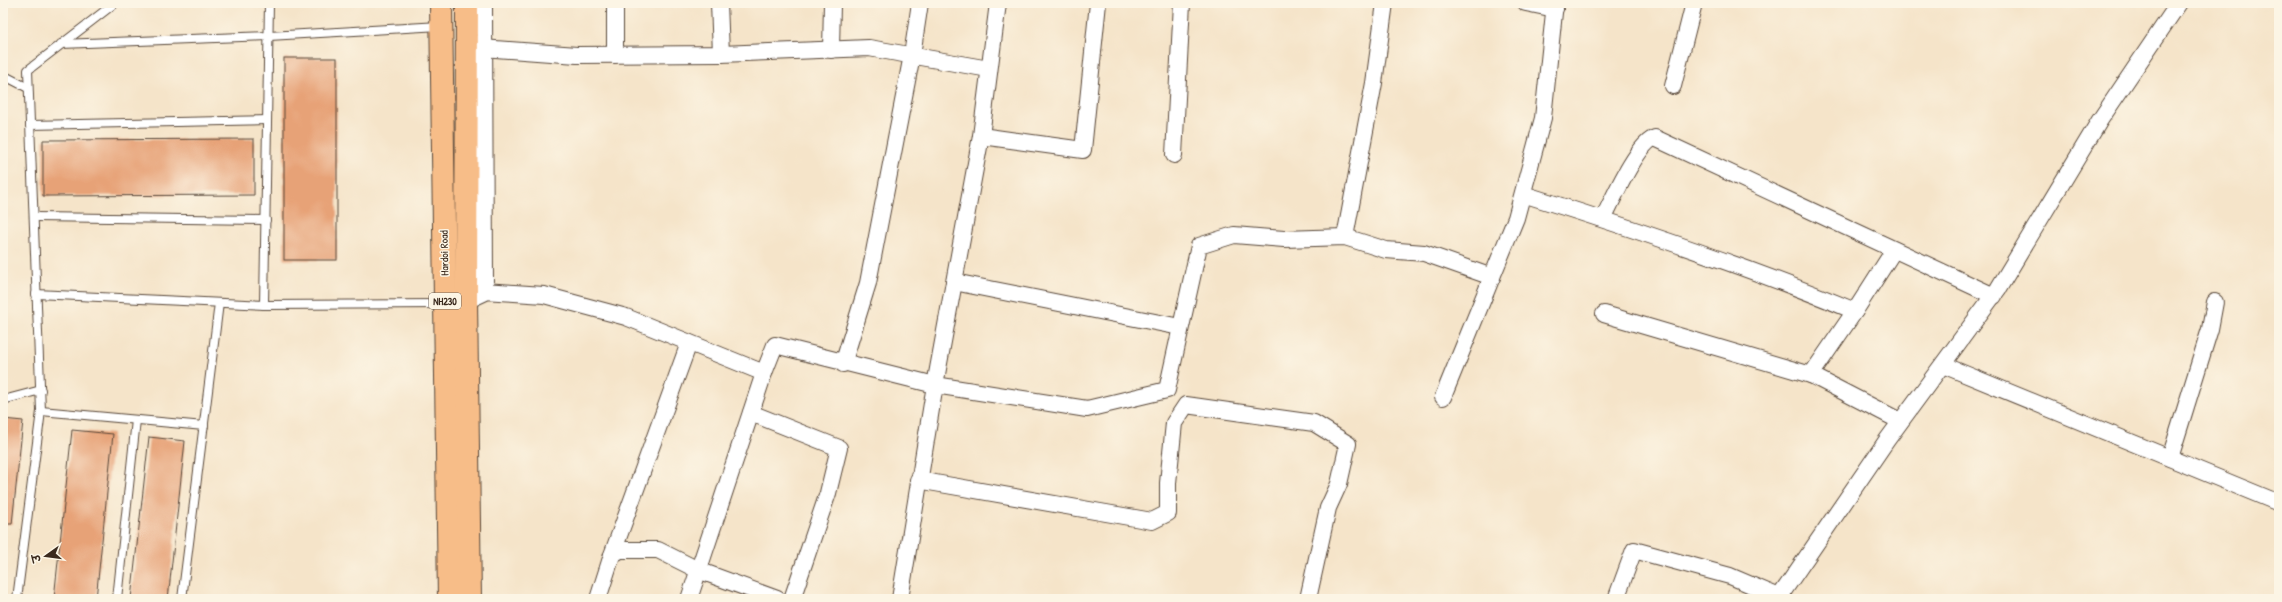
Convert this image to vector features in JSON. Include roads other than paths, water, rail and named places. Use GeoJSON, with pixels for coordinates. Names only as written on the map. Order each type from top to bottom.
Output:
{"type":"FeatureCollection","features":[{"type":"Feature","properties":{"kind":"highway","name":"Hardoi Road"},"geometry":{"type":"LineString","coordinates":[[441,3],[449,599]]}},
{"type":"Feature","properties":{"kind":"highway","name":"Hardoi Road"},"geometry":{"type":"LineString","coordinates":[[467,3],[475,295],[470,599]]}},
{"type":"Feature","properties":{"kind":"street"},"geometry":{"type":"LineString","coordinates":[[482,3],[475,295],[544,296],[626,317],[764,373]]}},
{"type":"Feature","properties":{"kind":"street"},"geometry":{"type":"LineString","coordinates":[[615,3],[615,55]]}},
{"type":"Feature","properties":{"kind":"street"},"geometry":{"type":"LineString","coordinates":[[719,3],[721,54]]}},
{"type":"Feature","properties":{"kind":"street"},"geometry":{"type":"LineString","coordinates":[[831,50],[832,3]]}},
{"type":"Feature","properties":{"kind":"street"},"geometry":{"type":"LineString","coordinates":[[843,364],[868,282],[912,56],[920,3]]}},
{"type":"Feature","properties":{"kind":"street"},"geometry":{"type":"LineString","coordinates":[[900,599],[934,385],[980,136],[998,3]]}},
{"type":"Feature","properties":{"kind":"street"},"geometry":{"type":"LineString","coordinates":[[980,136],[1083,150],[1098,3]]}},
{"type":"Feature","properties":{"kind":"street"},"geometry":{"type":"LineString","coordinates":[[1174,155],[1182,3]]}},
{"type":"Feature","properties":{"kind":"street"},"geometry":{"type":"LineString","coordinates":[[1344,237],[1374,83],[1385,3]]}},
{"type":"Feature","properties":{"kind":"street"},"geometry":{"type":"LineString","coordinates":[[1443,397],[1516,218],[1544,118],[1555,6],[1526,3]]}},
{"type":"Feature","properties":{"kind":"street"},"geometry":{"type":"LineString","coordinates":[[1674,86],[1694,3]]}},
{"type":"Feature","properties":{"kind":"street"},"geometry":{"type":"LineString","coordinates":[[1616,599],[1634,550],[1730,576],[1781,598],[1900,421],[1994,296],[2100,120],[2179,3]]}},
{"type":"Feature","properties":{"kind":"street"},"geometry":{"type":"LineString","coordinates":[[482,48],[577,55],[721,54],[869,48],[989,69]]}},
{"type":"Feature","properties":{"kind":"street"},"geometry":{"type":"LineString","coordinates":[[1603,219],[1639,150],[1649,140],[1655,138],[1994,296]]}},
{"type":"Feature","properties":{"kind":"street"},"geometry":{"type":"LineString","coordinates":[[1523,194],[1603,219],[1789,284],[1855,311]]}},
{"type":"Feature","properties":{"kind":"street"},"geometry":{"type":"LineString","coordinates":[[688,599],[764,373],[775,345],[843,364],[934,385],[1086,409],[1167,390],[1199,246],[1234,235],[1284,239],[1344,237],[1386,250],[1424,253],[1492,277]]}},
{"type":"Feature","properties":{"kind":"street"},"geometry":{"type":"LineString","coordinates":[[1811,375],[1855,311],[1894,250]]}},
{"type":"Feature","properties":{"kind":"street"},"geometry":{"type":"LineString","coordinates":[[954,282],[1180,328]]}},
{"type":"Feature","properties":{"kind":"street"},"geometry":{"type":"LineString","coordinates":[[2170,458],[2210,329],[2215,302]]}},
{"type":"Feature","properties":{"kind":"street"},"geometry":{"type":"LineString","coordinates":[[1604,314],[1811,375],[1900,421]]}},
{"type":"Feature","properties":{"kind":"street"},"geometry":{"type":"LineString","coordinates":[[598,599],[612,555],[688,343]]}},
{"type":"Feature","properties":{"kind":"street"},"geometry":{"type":"LineString","coordinates":[[1942,365],[2279,504]]}},
{"type":"Feature","properties":{"kind":"street"},"geometry":{"type":"LineString","coordinates":[[918,480],[1152,521],[1168,513],[1168,483],[1174,423],[1186,405],[1314,423],[1348,444],[1339,484],[1328,508],[1308,599]]}},
{"type":"Feature","properties":{"kind":"street"},"geometry":{"type":"LineString","coordinates":[[751,413],[839,448],[828,493],[792,599]]}},
{"type":"Feature","properties":{"kind":"street"},"geometry":{"type":"LineString","coordinates":[[612,555],[620,550],[658,550],[698,570],[777,599]]}},
{"type":"Feature","properties":{"kind":"lane"},"geometry":{"type":"LineString","coordinates":[[17,599],[42,411],[28,70],[115,3]]}},
{"type":"Feature","properties":{"kind":"lane"},"geometry":{"type":"LineString","coordinates":[[264,305],[269,3]]}},
{"type":"Feature","properties":{"kind":"lane"},"geometry":{"type":"LineString","coordinates":[[61,44],[269,36],[441,26]]}},
{"type":"Feature","properties":{"kind":"lane"},"geometry":{"type":"LineString","coordinates":[[3,75],[28,88]]}},
{"type":"Feature","properties":{"kind":"lane"},"geometry":{"type":"LineString","coordinates":[[30,125],[267,120]]}},
{"type":"Feature","properties":{"kind":"lane"},"geometry":{"type":"LineString","coordinates":[[34,217],[266,220]]}},
{"type":"Feature","properties":{"kind":"lane"},"geometry":{"type":"LineString","coordinates":[[36,294],[264,305],[445,304]]}},
{"type":"Feature","properties":{"kind":"lane"},"geometry":{"type":"LineString","coordinates":[[182,599],[219,302]]}},
{"type":"Feature","properties":{"kind":"lane"},"geometry":{"type":"LineString","coordinates":[[3,400],[41,390]]}},
{"type":"Feature","properties":{"kind":"lane"},"geometry":{"type":"LineString","coordinates":[[42,411],[204,426]]}},
{"type":"Feature","properties":{"kind":"lane"},"geometry":{"type":"LineString","coordinates":[[117,599],[136,420]]}}]}
